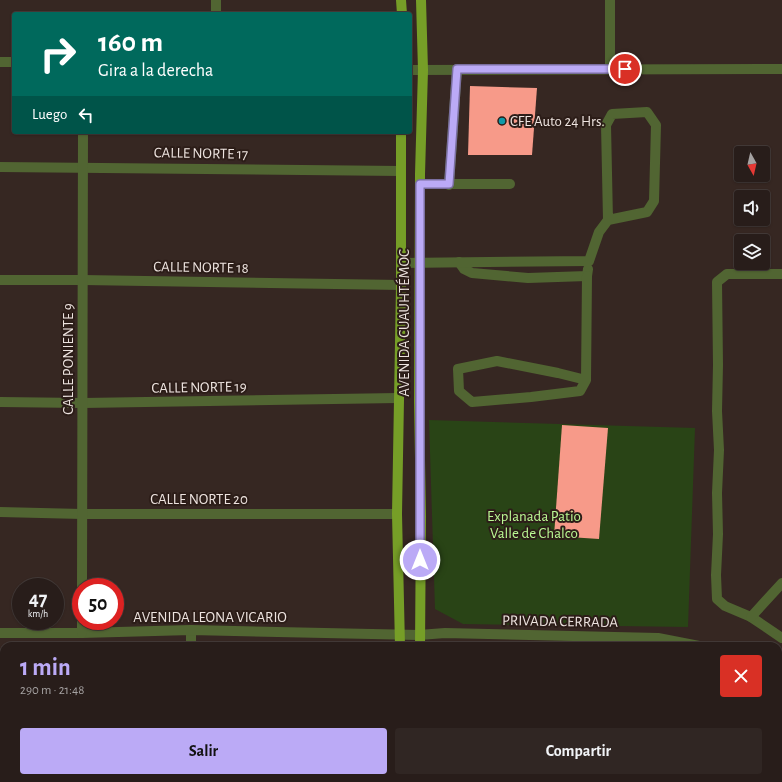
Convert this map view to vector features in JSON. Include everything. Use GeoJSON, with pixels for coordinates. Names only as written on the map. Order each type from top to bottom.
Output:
{"type":"FeatureCollection","features":[{"type":"Feature","properties":{"kind":"main road"},"geometry":{"type":"LineString","coordinates":[[401,0],[402,12]]}},
{"type":"Feature","properties":{"kind":"main road","name":"AVENIDA CUAUHTÉMOC"},"geometry":{"type":"LineString","coordinates":[[420,642],[420,184],[423,70],[421,0]]}},
{"type":"Feature","properties":{"kind":"main road","name":"AVENIDA CUAUHTÉMOC"},"geometry":{"type":"LineString","coordinates":[[400,642],[397,514],[401,285],[401,134]]}},
{"type":"Feature","properties":{"kind":"street"},"geometry":{"type":"LineString","coordinates":[[216,0],[216,12]]}},
{"type":"Feature","properties":{"kind":"street"},"geometry":{"type":"LineString","coordinates":[[610,0],[610,69]]}},
{"type":"Feature","properties":{"kind":"street"},"geometry":{"type":"LineString","coordinates":[[0,62],[12,62]]}},
{"type":"Feature","properties":{"kind":"street"},"geometry":{"type":"LineString","coordinates":[[412,70],[782,68]]}},
{"type":"Feature","properties":{"kind":"street"},"geometry":{"type":"LineString","coordinates":[[449,184],[457,69]]}},
{"type":"Feature","properties":{"kind":"street"},"geometry":{"type":"LineString","coordinates":[[586,380],[498,361],[458,369],[458,391],[472,402],[580,391],[586,380],[587,276],[589,261],[599,232],[608,220],[606,125],[612,114],[647,112],[656,125],[654,201],[647,212],[608,220]]}},
{"type":"Feature","properties":{"kind":"street","name":"CALLE PONIENTE 9"},"geometry":{"type":"LineString","coordinates":[[82,578],[84,134]]}},
{"type":"Feature","properties":{"kind":"street","name":"CALLE NORTE 17"},"geometry":{"type":"LineString","coordinates":[[0,167],[401,171]]}},
{"type":"Feature","properties":{"kind":"street"},"geometry":{"type":"LineString","coordinates":[[420,184],[510,184]]}},
{"type":"Feature","properties":{"kind":"street"},"geometry":{"type":"LineString","coordinates":[[401,263],[589,261]]}},
{"type":"Feature","properties":{"kind":"street"},"geometry":{"type":"LineString","coordinates":[[459,262],[472,274],[528,278],[587,276]]}},
{"type":"Feature","properties":{"kind":"street"},"geometry":{"type":"LineString","coordinates":[[526,262],[528,278]]}},
{"type":"Feature","properties":{"kind":"street"},"geometry":{"type":"LineString","coordinates":[[782,274],[727,274],[717,282],[717,411],[719,450],[716,575],[717,599],[725,606],[751,617],[782,638]]}},
{"type":"Feature","properties":{"kind":"street","name":"CALLE NORTE 18"},"geometry":{"type":"LineString","coordinates":[[0,280],[401,285]]}},
{"type":"Feature","properties":{"kind":"street","name":"CALLE NORTE 19"},"geometry":{"type":"LineString","coordinates":[[0,402],[83,404],[398,398]]}},
{"type":"Feature","properties":{"kind":"street","name":"CALLE NORTE 20"},"geometry":{"type":"LineString","coordinates":[[0,512],[82,514],[397,514]]}},
{"type":"Feature","properties":{"kind":"street"},"geometry":{"type":"LineString","coordinates":[[751,617],[782,583]]}},
{"type":"Feature","properties":{"kind":"street"},"geometry":{"type":"LineString","coordinates":[[191,630],[191,642]]}},
{"type":"Feature","properties":{"kind":"street","name":"AVENIDA LEONA VICARIO"},"geometry":{"type":"LineString","coordinates":[[0,633],[82,633],[191,630],[419,635]]}},
{"type":"Feature","properties":{"kind":"street","name":"PRIVADA CERRADA"},"geometry":{"type":"LineString","coordinates":[[419,635],[445,633],[658,638],[678,642]]}},
{"type":"Feature","properties":{"kind":"green space","name":"Explanada Patio Valle de Chalco"},"geometry":{"type":"Polygon","coordinates":[[[429,420],[695,428],[688,627],[463,624],[435,609],[429,420]]]}},
{"type":"Feature","properties":{"kind":"building","name":"CFE Auto 24 Hrs."},"geometry":{"type":"Polygon","coordinates":[[[470,86],[537,88],[532,155],[468,155],[470,86]]]}},
{"type":"Feature","properties":{"kind":"building"},"geometry":{"type":"Polygon","coordinates":[[[562,425],[608,428],[599,539],[554,536],[562,425]]]}},
{"type":"Feature","properties":{"kind":"place","name":"CFE Auto 24 Hrs."},"geometry":{"type":"Point","coordinates":[502,121]}},
{"type":"Feature","properties":{"kind":"route"},"geometry":{"type":"LineString","coordinates":[[420,560],[420,184],[449,184],[457,69],[625,69]]}}]}
